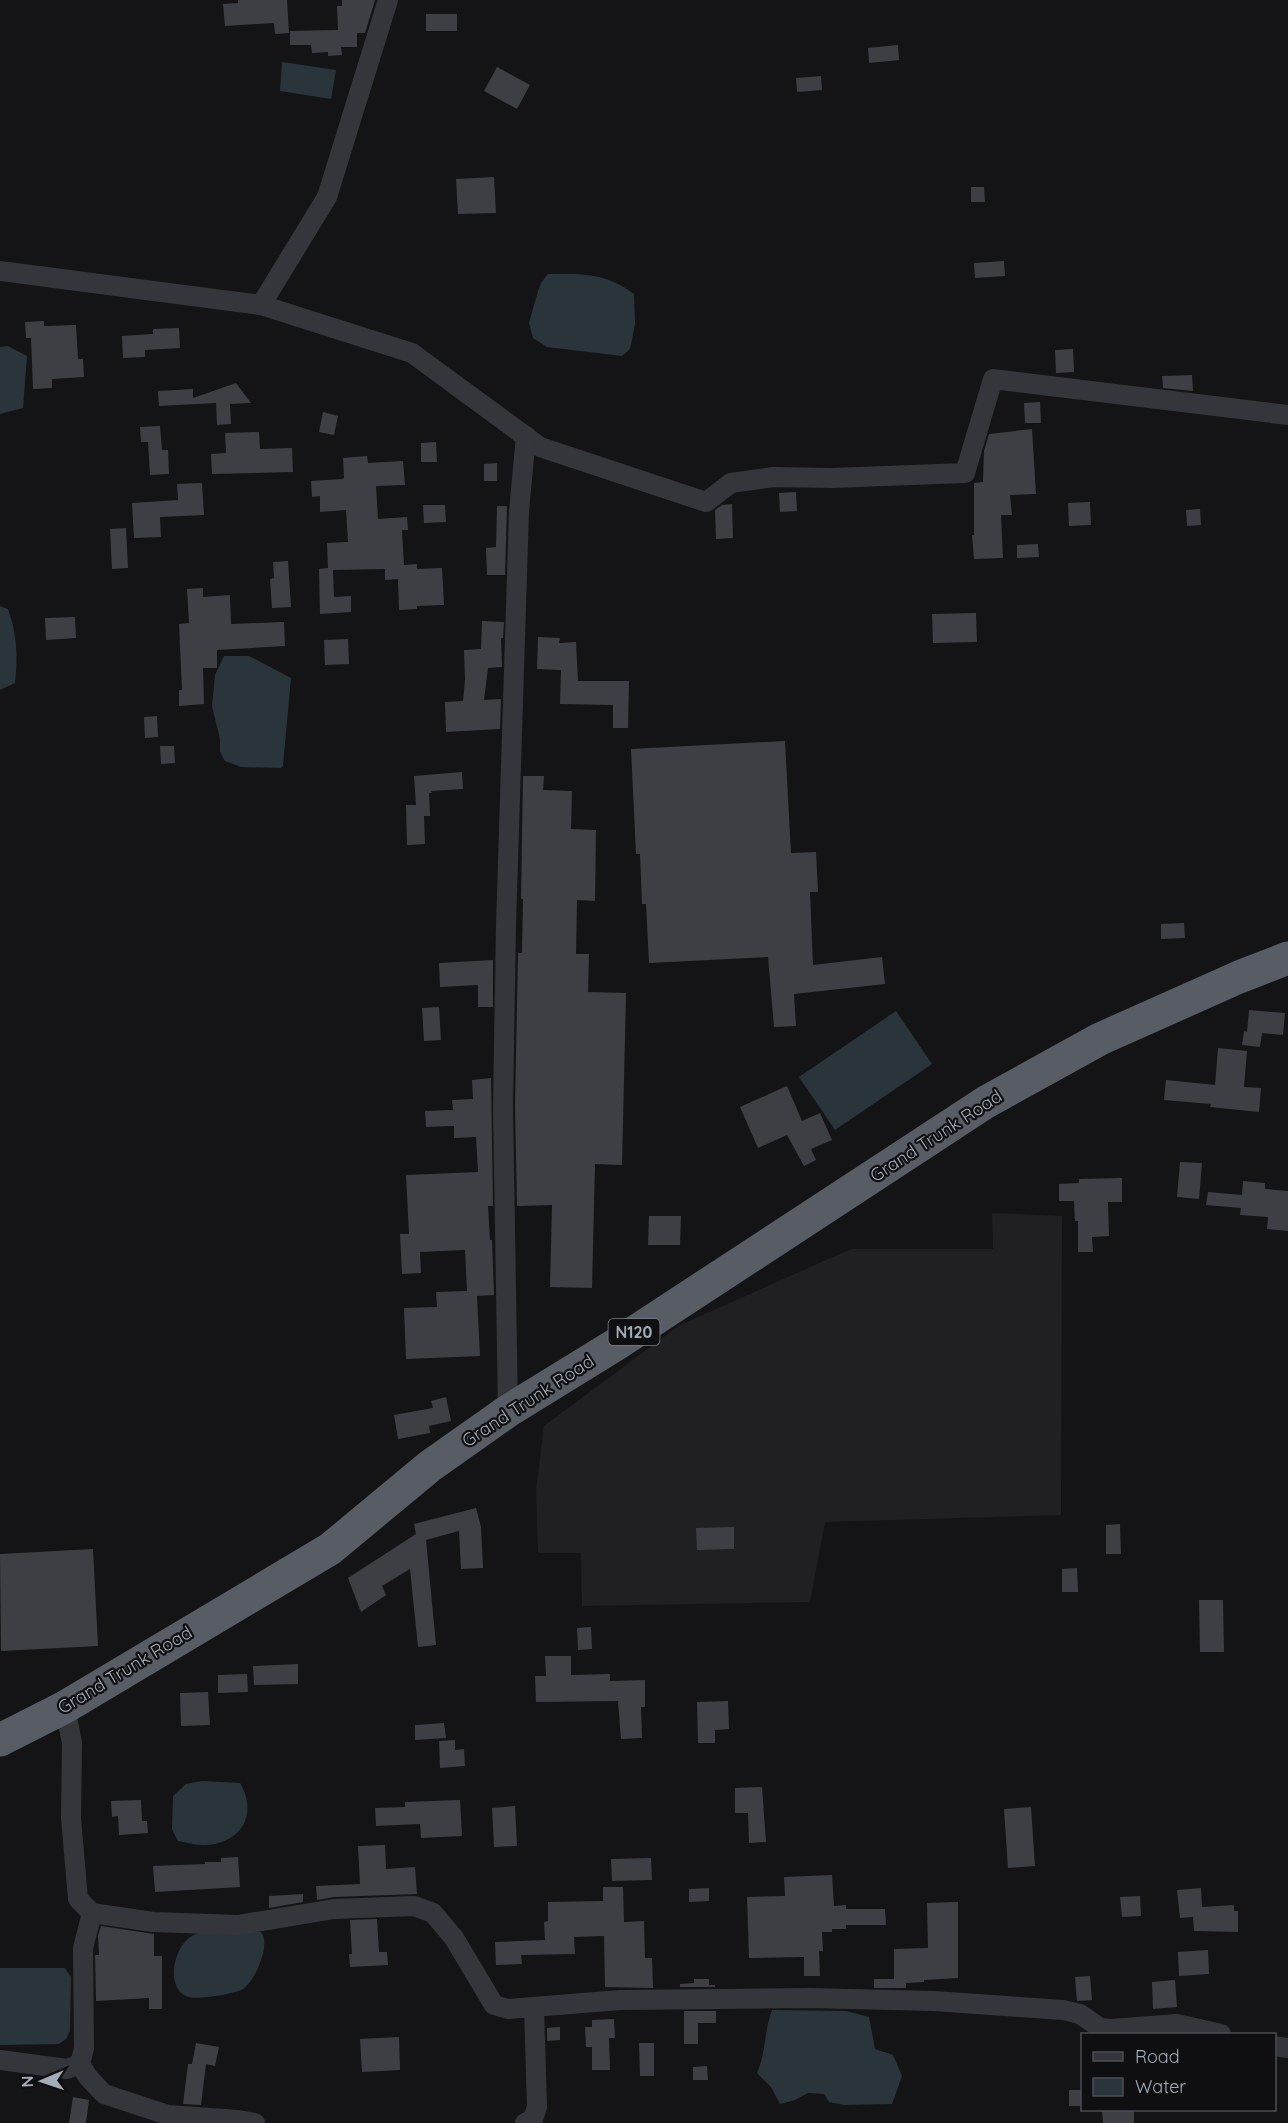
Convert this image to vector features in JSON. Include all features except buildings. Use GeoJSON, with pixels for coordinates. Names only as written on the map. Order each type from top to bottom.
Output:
{"type":"FeatureCollection","features":[{"type":"Feature","properties":{"kind":"highway","name":"Grand Trunk Road"},"geometry":{"type":"LineString","coordinates":[[0,1740],[65,1707],[330,1549],[430,1466],[508,1411],[615,1345],[986,1102],[1100,1039],[1239,977],[1288,958]]}},
{"type":"Feature","properties":{"kind":"street"},"geometry":{"type":"LineString","coordinates":[[261,305],[327,197],[388,0]]}},
{"type":"Feature","properties":{"kind":"street"},"geometry":{"type":"LineString","coordinates":[[0,270],[261,305],[412,353],[540,447],[706,502],[731,483],[774,477],[832,478],[965,473],[993,379],[1288,415]]}},
{"type":"Feature","properties":{"kind":"street"},"geometry":{"type":"LineString","coordinates":[[508,1411],[503,1107],[505,993],[514,640],[519,511],[526,436]]}},
{"type":"Feature","properties":{"kind":"street"},"geometry":{"type":"LineString","coordinates":[[65,1707],[72,1743],[71,1818],[78,1899],[92,1913],[153,1922],[238,1925],[334,1909],[414,1906],[433,1913],[454,1938],[494,2005],[508,2008],[620,2000],[774,1998],[934,2001],[1063,2010],[1080,2014],[1100,2028],[1111,2030],[1177,2024],[1217,2033]]}},
{"type":"Feature","properties":{"kind":"street"},"geometry":{"type":"LineString","coordinates":[[92,1913],[83,1948],[84,2048],[80,2064],[88,2077],[104,2094],[168,2115],[255,2123]]}},
{"type":"Feature","properties":{"kind":"street"},"geometry":{"type":"LineString","coordinates":[[525,2123],[533,2119],[537,2107],[534,2007]]}},
{"type":"Feature","properties":{"kind":"street"},"geometry":{"type":"LineString","coordinates":[[0,2060],[67,2068],[80,2064]]}},
{"type":"Feature","properties":{"kind":"shaded area"},"geometry":{"type":"Polygon","coordinates":[[[992,1213],[1062,1216],[1061,1515],[825,1522],[810,1602],[582,1606],[581,1553],[538,1553],[536,1490],[544,1426],[680,1325],[851,1249],[993,1249],[992,1213]]]}},
{"type":"Feature","properties":{"kind":"water"},"geometry":{"type":"Polygon","coordinates":[[[282,62],[336,70],[331,99],[280,91],[282,62]]]}},
{"type":"Feature","properties":{"kind":"water"},"geometry":{"type":"Polygon","coordinates":[[[548,274],[603,278],[634,294],[635,324],[630,349],[622,356],[547,347],[533,338],[529,323],[541,283],[548,274]]]}},
{"type":"Feature","properties":{"kind":"water"},"geometry":{"type":"Polygon","coordinates":[[[8,346],[27,356],[23,408],[0,414],[0,347],[8,346]]]}},
{"type":"Feature","properties":{"kind":"water"},"geometry":{"type":"Polygon","coordinates":[[[0,606],[8,609],[15,636],[16,654],[15,683],[0,690],[0,606]]]}},
{"type":"Feature","properties":{"kind":"water"},"geometry":{"type":"Polygon","coordinates":[[[224,656],[249,656],[291,678],[281,768],[241,767],[225,761],[220,752],[220,739],[212,706],[215,675],[224,656]]]}},
{"type":"Feature","properties":{"kind":"water"},"geometry":{"type":"Polygon","coordinates":[[[896,1011],[932,1064],[835,1130],[799,1077],[896,1011]]]}},
{"type":"Feature","properties":{"kind":"water"},"geometry":{"type":"Polygon","coordinates":[[[202,1781],[240,1783],[247,1803],[245,1821],[234,1835],[215,1844],[201,1845],[178,1841],[172,1829],[173,1796],[186,1784],[202,1781]]]}},
{"type":"Feature","properties":{"kind":"water"},"geometry":{"type":"Polygon","coordinates":[[[261,1932],[264,1945],[261,1962],[253,1978],[243,1989],[225,1995],[200,1998],[189,1997],[181,1993],[176,1985],[174,1966],[177,1955],[188,1938],[200,1933],[261,1932]]]}},
{"type":"Feature","properties":{"kind":"water"},"geometry":{"type":"Polygon","coordinates":[[[0,1968],[65,1968],[71,1977],[70,2031],[66,2039],[59,2044],[0,2045],[0,1968]]]}},
{"type":"Feature","properties":{"kind":"water"},"geometry":{"type":"Polygon","coordinates":[[[772,2010],[846,2011],[869,2017],[875,2049],[893,2055],[902,2076],[892,2104],[844,2105],[829,2102],[824,2094],[808,2093],[780,2104],[771,2087],[757,2073],[772,2010]]]}}]}
